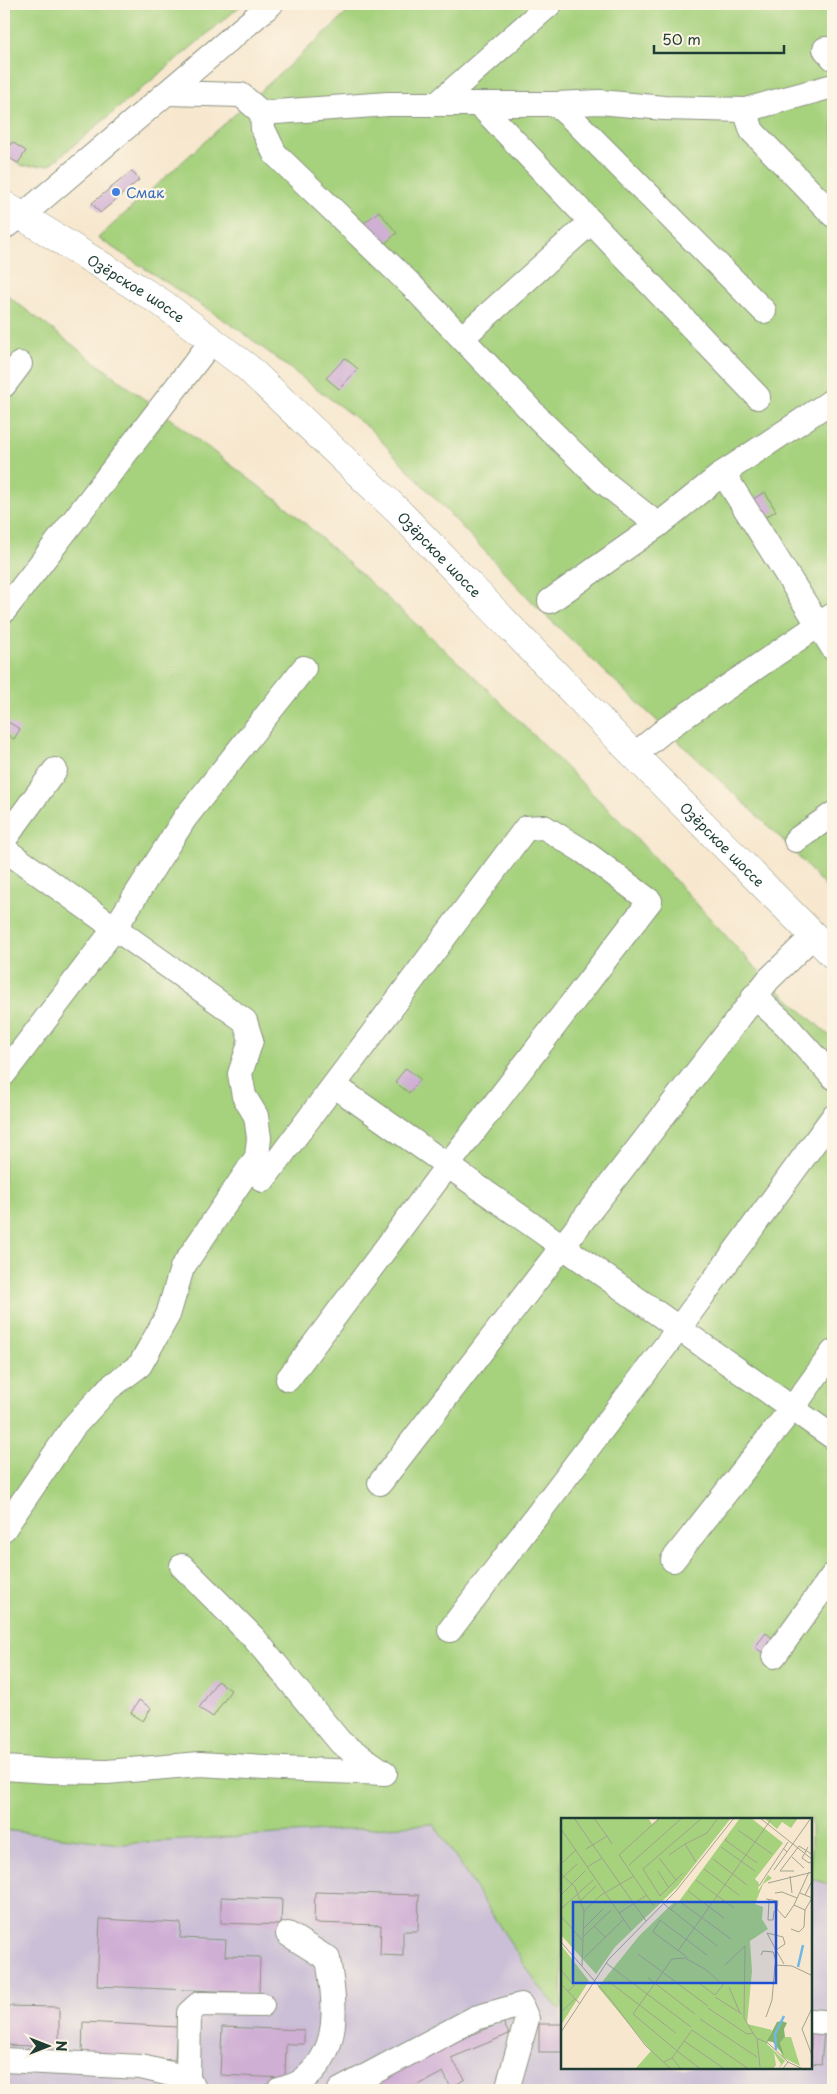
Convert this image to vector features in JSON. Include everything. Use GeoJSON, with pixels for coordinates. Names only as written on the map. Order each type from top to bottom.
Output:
{"type":"FeatureCollection","features":[{"type":"Feature","properties":{"kind":"main road","name":"Озёрское шоссе"},"geometry":{"type":"LineString","coordinates":[[10,216],[162,303],[247,367],[284,400],[398,511],[634,755],[833,955]]}},
{"type":"Feature","properties":{"kind":"street"},"geometry":{"type":"LineString","coordinates":[[10,216],[167,93],[272,4]]}},
{"type":"Feature","properties":{"kind":"street"},"geometry":{"type":"LineString","coordinates":[[437,104],[550,4]]}},
{"type":"Feature","properties":{"kind":"street"},"geometry":{"type":"LineString","coordinates":[[167,93],[241,95],[262,113],[388,104],[556,104],[600,102],[664,108],[745,110],[833,86]]}},
{"type":"Feature","properties":{"kind":"street"},"geometry":{"type":"LineString","coordinates":[[479,104],[758,397]]}},
{"type":"Feature","properties":{"kind":"street"},"geometry":{"type":"LineString","coordinates":[[556,104],[764,311]]}},
{"type":"Feature","properties":{"kind":"street"},"geometry":{"type":"LineString","coordinates":[[745,110],[752,130],[833,215]]}},
{"type":"Feature","properties":{"kind":"street"},"geometry":{"type":"LineString","coordinates":[[262,113],[263,129],[275,154],[463,337],[542,422],[600,479],[658,525]]}},
{"type":"Feature","properties":{"kind":"street"},"geometry":{"type":"LineString","coordinates":[[463,337],[591,222]]}},
{"type":"Feature","properties":{"kind":"street"},"geometry":{"type":"LineString","coordinates":[[4,611],[212,340]]}},
{"type":"Feature","properties":{"kind":"street"},"geometry":{"type":"LineString","coordinates":[[4,385],[20,364]]}},
{"type":"Feature","properties":{"kind":"street"},"geometry":{"type":"LineString","coordinates":[[550,601],[658,525],[723,473],[833,400]]}},
{"type":"Feature","properties":{"kind":"street"},"geometry":{"type":"LineString","coordinates":[[723,473],[826,620],[833,648]]}},
{"type":"Feature","properties":{"kind":"street"},"geometry":{"type":"LineString","coordinates":[[634,755],[666,729],[826,620]]}},
{"type":"Feature","properties":{"kind":"street"},"geometry":{"type":"LineString","coordinates":[[4,1074],[114,928],[185,818],[304,668]]}},
{"type":"Feature","properties":{"kind":"street"},"geometry":{"type":"LineString","coordinates":[[4,840],[54,770]]}},
{"type":"Feature","properties":{"kind":"street"},"geometry":{"type":"LineString","coordinates":[[796,840],[833,814]]}},
{"type":"Feature","properties":{"kind":"street"},"geometry":{"type":"LineString","coordinates":[[263,1180],[526,828],[544,828],[583,851],[650,901],[448,1165],[288,1379]]}},
{"type":"Feature","properties":{"kind":"street"},"geometry":{"type":"LineString","coordinates":[[4,849],[245,1021],[251,1040],[240,1074],[244,1096],[256,1116],[259,1138],[257,1156],[182,1268],[168,1315],[140,1364],[109,1388],[74,1426],[4,1529]]}},
{"type":"Feature","properties":{"kind":"street"},"geometry":{"type":"LineString","coordinates":[[380,1483],[754,996],[813,936]]}},
{"type":"Feature","properties":{"kind":"street"},"geometry":{"type":"LineString","coordinates":[[754,996],[785,1024],[833,1077]]}},
{"type":"Feature","properties":{"kind":"street"},"geometry":{"type":"LineString","coordinates":[[335,1086],[833,1437]]}},
{"type":"Feature","properties":{"kind":"street"},"geometry":{"type":"LineString","coordinates":[[450,1630],[679,1328],[833,1117]]}},
{"type":"Feature","properties":{"kind":"street"},"geometry":{"type":"LineString","coordinates":[[673,1560],[833,1352]]}},
{"type":"Feature","properties":{"kind":"street"},"geometry":{"type":"LineString","coordinates":[[4,1768],[107,1772],[200,1764],[282,1770],[385,1773],[341,1743],[254,1638],[182,1566]]}},
{"type":"Feature","properties":{"kind":"street"},"geometry":{"type":"LineString","coordinates":[[774,1656],[833,1575]]}},
{"type":"Feature","properties":{"kind":"street"},"geometry":{"type":"LineString","coordinates":[[279,2090],[300,2082],[324,2058],[334,2028],[334,1995],[328,1959],[288,1934]]}},
{"type":"Feature","properties":{"kind":"street"},"geometry":{"type":"LineString","coordinates":[[4,2060],[141,2067],[192,2084],[190,2013],[199,2004],[262,2005]]}},
{"type":"Feature","properties":{"kind":"street"},"geometry":{"type":"LineString","coordinates":[[345,2090],[475,2018],[521,2005],[527,2020],[506,2090]]}},
{"type":"Feature","properties":{"kind":"street"},"geometry":{"type":"LineString","coordinates":[[812,2021],[833,2023]]}},
{"type":"Feature","properties":{"kind":"shaded area"},"geometry":{"type":"Polygon","coordinates":[[[434,1824],[537,1984],[559,2010],[561,2009],[561,2069],[812,2069],[812,1878],[833,1886],[833,2090],[4,2090],[4,1830],[120,1844],[434,1824]]]}},
{"type":"Feature","properties":{"kind":"green space"},"geometry":{"type":"Polygon","coordinates":[[[4,4],[243,4],[50,165],[23,166],[4,154],[4,4]]]}},
{"type":"Feature","properties":{"kind":"green space"},"geometry":{"type":"Polygon","coordinates":[[[357,4],[833,4],[833,895],[784,841],[540,610],[370,429],[238,329],[98,238],[357,4]]]}},
{"type":"Feature","properties":{"kind":"green space"},"geometry":{"type":"Polygon","coordinates":[[[4,293],[289,509],[480,682],[626,827],[761,974],[833,1039],[833,1048],[814,1073],[833,1087],[833,1886],[812,1878],[812,1818],[561,1818],[560,2010],[537,1984],[434,1824],[120,1844],[4,1830],[4,293]]]}},
{"type":"Feature","properties":{"kind":"building"},"geometry":{"type":"Polygon","coordinates":[[[12,142],[26,151],[18,163],[4,155],[12,142]]]}},
{"type":"Feature","properties":{"kind":"building","name":"Смак"},"geometry":{"type":"Polygon","coordinates":[[[132,171],[139,180],[100,213],[92,203],[132,171]]]}},
{"type":"Feature","properties":{"kind":"building"},"geometry":{"type":"Polygon","coordinates":[[[379,211],[397,233],[382,246],[363,224],[379,211]]]}},
{"type":"Feature","properties":{"kind":"building"},"geometry":{"type":"Polygon","coordinates":[[[345,358],[358,369],[339,389],[326,378],[345,358]]]}},
{"type":"Feature","properties":{"kind":"building"},"geometry":{"type":"Polygon","coordinates":[[[765,492],[776,511],[764,518],[753,499],[765,492]]]}},
{"type":"Feature","properties":{"kind":"building"},"geometry":{"type":"Polygon","coordinates":[[[8,722],[20,729],[14,739],[4,732],[8,722]]]}},
{"type":"Feature","properties":{"kind":"building"},"geometry":{"type":"Polygon","coordinates":[[[406,1068],[420,1079],[409,1093],[395,1082],[406,1068]]]}},
{"type":"Feature","properties":{"kind":"building"},"geometry":{"type":"Polygon","coordinates":[[[766,1633],[780,1644],[769,1658],[755,1647],[766,1633]]]}},
{"type":"Feature","properties":{"kind":"building"},"geometry":{"type":"Polygon","coordinates":[[[217,1681],[231,1690],[213,1717],[199,1708],[217,1681]]]}},
{"type":"Feature","properties":{"kind":"building"},"geometry":{"type":"Polygon","coordinates":[[[139,1700],[151,1708],[143,1721],[131,1713],[139,1700]]]}},
{"type":"Feature","properties":{"kind":"building"},"geometry":{"type":"Polygon","coordinates":[[[315,1892],[419,1895],[418,1931],[403,1931],[403,1956],[380,1955],[381,1925],[314,1923],[315,1892]]]}},
{"type":"Feature","properties":{"kind":"building"},"geometry":{"type":"Polygon","coordinates":[[[221,1897],[282,1899],[281,1925],[221,1923],[221,1897]]]}},
{"type":"Feature","properties":{"kind":"building"},"geometry":{"type":"Polygon","coordinates":[[[100,1919],[181,1923],[180,1938],[226,1940],[225,1956],[260,1957],[259,1993],[97,1986],[100,1919]]]}},
{"type":"Feature","properties":{"kind":"building"},"geometry":{"type":"Polygon","coordinates":[[[4,2006],[59,2007],[59,2047],[4,2045],[4,2006]]]}},
{"type":"Feature","properties":{"kind":"building"},"geometry":{"type":"Polygon","coordinates":[[[83,2022],[177,2027],[175,2060],[82,2055],[83,2022]]]}},
{"type":"Feature","properties":{"kind":"building"},"geometry":{"type":"Polygon","coordinates":[[[503,2022],[509,2034],[451,2058],[465,2079],[451,2088],[443,2072],[409,2090],[380,2090],[375,2080],[445,2046],[503,2022]]]}},
{"type":"Feature","properties":{"kind":"building"},"geometry":{"type":"Polygon","coordinates":[[[539,2024],[561,2024],[561,2052],[539,2052],[539,2024]]]}},
{"type":"Feature","properties":{"kind":"building"},"geometry":{"type":"Polygon","coordinates":[[[222,2027],[304,2030],[304,2044],[286,2044],[285,2078],[220,2075],[222,2027]]]}},
{"type":"Feature","properties":{"kind":"building"},"geometry":{"type":"Polygon","coordinates":[[[812,2033],[824,2034],[821,2064],[812,2063],[812,2033]]]}},
{"type":"Feature","properties":{"kind":"place","name":"Смак"},"geometry":{"type":"Point","coordinates":[116,192]}}]}
